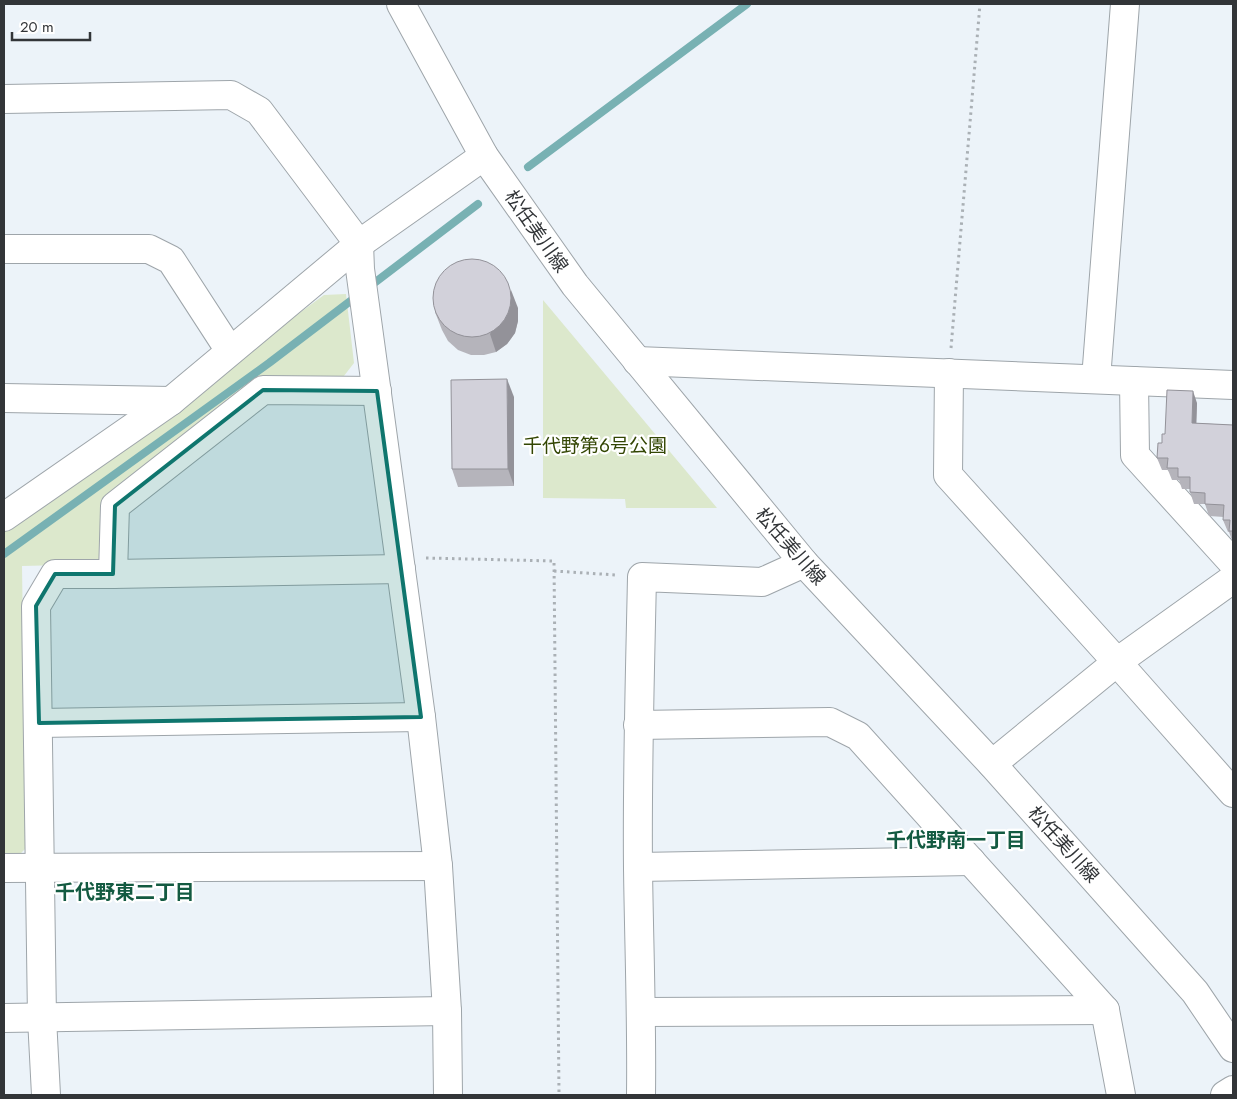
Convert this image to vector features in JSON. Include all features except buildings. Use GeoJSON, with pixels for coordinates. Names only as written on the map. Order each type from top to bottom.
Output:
{"type":"FeatureCollection","features":[{"type":"Feature","properties":{"kind":"street","name":"松任美川線"},"geometry":{"type":"LineString","coordinates":[[401,4],[484,156],[575,285],[804,563],[992,764],[1195,992],[1233,1048]]}},
{"type":"Feature","properties":{"kind":"street"},"geometry":{"type":"LineString","coordinates":[[1096,379],[1125,4]]}},
{"type":"Feature","properties":{"kind":"street"},"geometry":{"type":"LineString","coordinates":[[4,99],[231,95],[259,111],[359,256],[421,716],[438,866],[447,1010],[448,1095]]}},
{"type":"Feature","properties":{"kind":"street"},"geometry":{"type":"LineString","coordinates":[[4,517],[171,401],[271,318],[359,256],[484,156]]}},
{"type":"Feature","properties":{"kind":"street"},"geometry":{"type":"LineString","coordinates":[[4,249],[149,249],[171,260],[230,351]]}},
{"type":"Feature","properties":{"kind":"street"},"geometry":{"type":"LineString","coordinates":[[637,362],[1233,384]]}},
{"type":"Feature","properties":{"kind":"street"},"geometry":{"type":"LineString","coordinates":[[949,374],[948,475],[1233,793]]}},
{"type":"Feature","properties":{"kind":"street"},"geometry":{"type":"LineString","coordinates":[[1134,381],[1135,455],[1233,563]]}},
{"type":"Feature","properties":{"kind":"street"},"geometry":{"type":"LineString","coordinates":[[113,574],[115,506],[263,390],[377,391]]}},
{"type":"Feature","properties":{"kind":"street"},"geometry":{"type":"LineString","coordinates":[[4,398],[171,401]]}},
{"type":"Feature","properties":{"kind":"street"},"geometry":{"type":"LineString","coordinates":[[46,1095],[42,1018],[36,606],[55,574],[113,574],[400,563]]}},
{"type":"Feature","properties":{"kind":"street"},"geometry":{"type":"LineString","coordinates":[[642,1095],[638,867],[638,725],[642,577],[762,582],[804,563]]}},
{"type":"Feature","properties":{"kind":"street"},"geometry":{"type":"LineString","coordinates":[[992,764],[1117,662],[1233,579]]}},
{"type":"Feature","properties":{"kind":"street"},"geometry":{"type":"LineString","coordinates":[[39,723],[421,716]]}},
{"type":"Feature","properties":{"kind":"street"},"geometry":{"type":"LineString","coordinates":[[638,725],[830,722],[858,736],[1105,1010],[1121,1095]]}},
{"type":"Feature","properties":{"kind":"street"},"geometry":{"type":"LineString","coordinates":[[638,867],[971,861]]}},
{"type":"Feature","properties":{"kind":"street"},"geometry":{"type":"LineString","coordinates":[[4,868],[438,866]]}},
{"type":"Feature","properties":{"kind":"street"},"geometry":{"type":"LineString","coordinates":[[4,1018],[447,1010]]}},
{"type":"Feature","properties":{"kind":"street"},"geometry":{"type":"LineString","coordinates":[[642,1012],[1105,1010]]}},
{"type":"Feature","properties":{"kind":"street"},"geometry":{"type":"LineString","coordinates":[[1225,1095],[1233,1090]]}},
{"type":"Feature","properties":{"kind":"path"},"geometry":{"type":"LineString","coordinates":[[949,374],[980,4]]}},
{"type":"Feature","properties":{"kind":"path"},"geometry":{"type":"LineString","coordinates":[[400,563],[554,561],[559,1095]]}},
{"type":"Feature","properties":{"kind":"path"},"geometry":{"type":"LineString","coordinates":[[554,571],[642,577]]}},
{"type":"Feature","properties":{"kind":"highlighted area"},"geometry":{"type":"Polygon","coordinates":[[[263,390],[377,391],[421,717],[39,723],[36,606],[55,574],[113,574],[115,506],[263,390]]]}},
{"type":"Feature","properties":{"kind":"green space"},"geometry":{"type":"Polygon","coordinates":[[[346,294],[354,363],[340,381],[254,387],[106,504],[104,564],[22,566],[26,848],[16,858],[4,858],[4,529],[324,295],[346,294]]]}},
{"type":"Feature","properties":{"kind":"green space","name":"千代野第６号公園"},"geometry":{"type":"Polygon","coordinates":[[[543,300],[717,508],[626,508],[625,499],[543,498],[543,300]]]}},
{"type":"Feature","properties":{"kind":"waterway"},"geometry":{"type":"LineString","coordinates":[[528,167],[747,4]]}},
{"type":"Feature","properties":{"kind":"waterway"},"geometry":{"type":"LineString","coordinates":[[369,287],[478,204]]}},
{"type":"Feature","properties":{"kind":"waterway"},"geometry":{"type":"LineString","coordinates":[[4,554],[269,363],[357,296]]}},
{"type":"Feature","properties":{"kind":"district","name":"千代野南一丁目"},"geometry":{"type":"Point","coordinates":[956,840]}},
{"type":"Feature","properties":{"kind":"district","name":"千代野東二丁目"},"geometry":{"type":"Point","coordinates":[125,892]}}]}
